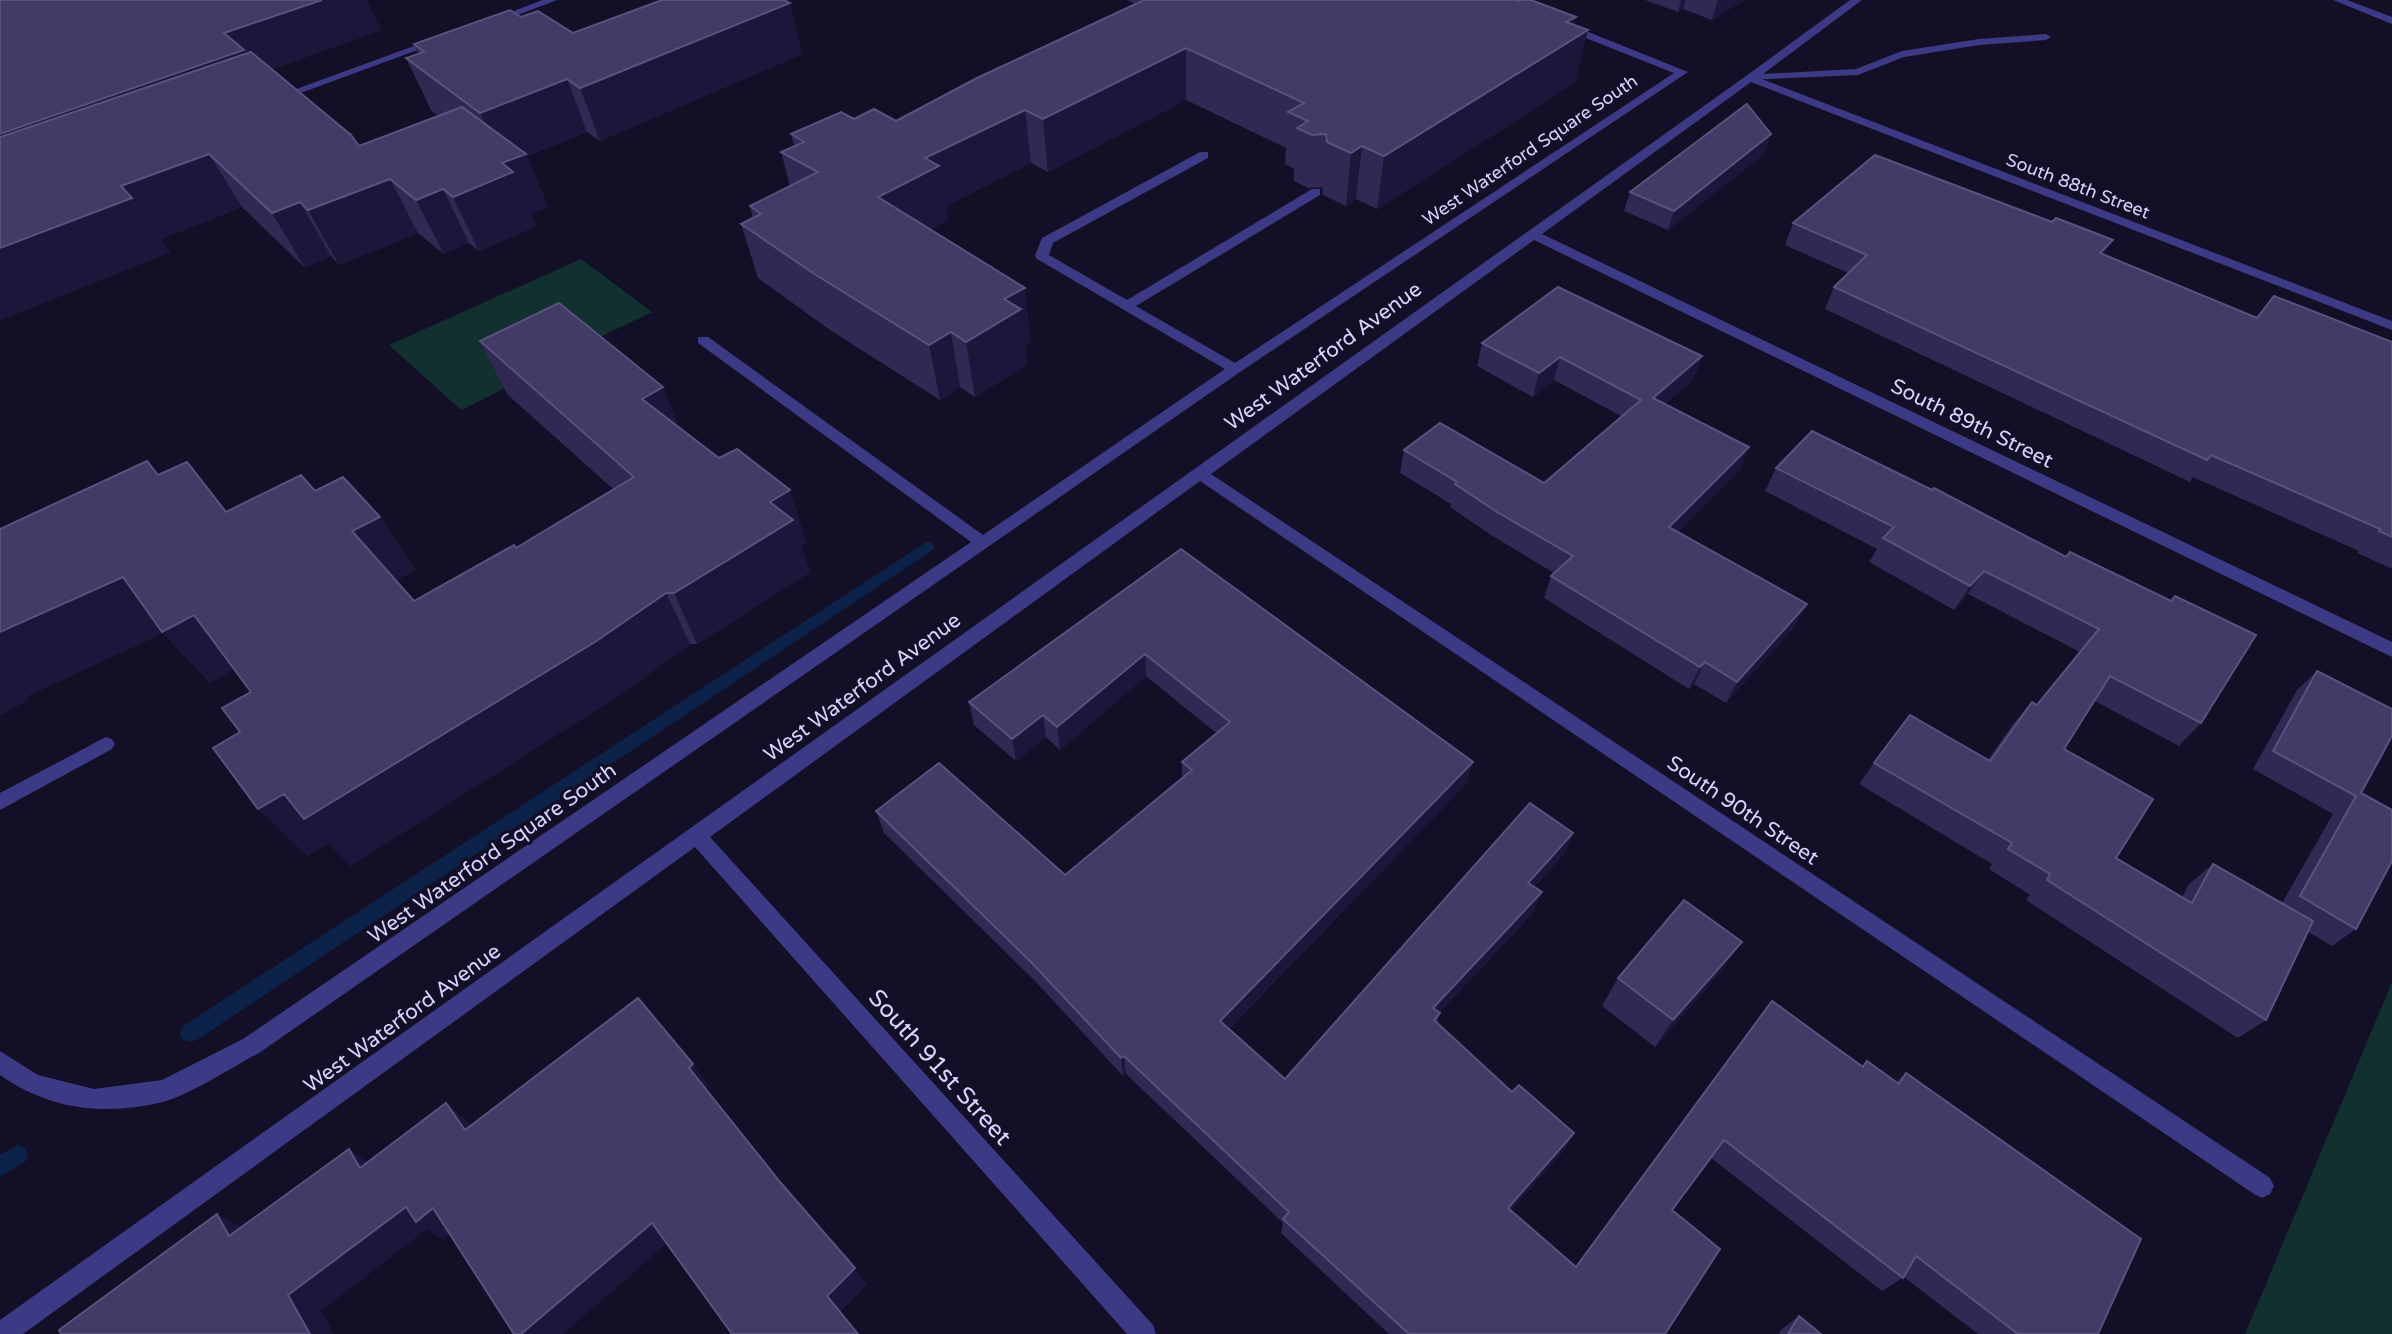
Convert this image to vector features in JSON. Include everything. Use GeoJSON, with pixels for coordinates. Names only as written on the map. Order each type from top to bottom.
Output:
{"type":"FeatureCollection","features":[{"type":"Feature","properties":{"kind":"street"},"geometry":{"type":"LineString","coordinates":[[481,25],[499,24],[552,0]]}},
{"type":"Feature","properties":{"kind":"street","name":"West Waterford Avenue"},"geometry":{"type":"LineString","coordinates":[[2,1334],[1857,0]]}},
{"type":"Feature","properties":{"kind":"street"},"geometry":{"type":"LineString","coordinates":[[2338,0],[2392,20]]}},
{"type":"Feature","properties":{"kind":"street","name":"West Waterford Square South"},"geometry":{"type":"LineString","coordinates":[[0,1062],[33,1085],[94,1100],[164,1091],[251,1046],[1235,369],[1682,72],[1545,18]]}},
{"type":"Feature","properties":{"kind":"street"},"geometry":{"type":"LineString","coordinates":[[260,105],[455,34]]}},
{"type":"Feature","properties":{"kind":"street"},"geometry":{"type":"LineString","coordinates":[[1751,78],[1858,72],[1902,54],[1979,42],[2046,37]]}},
{"type":"Feature","properties":{"kind":"street","name":"South 88th Street"},"geometry":{"type":"LineString","coordinates":[[1751,78],[2392,326]]}},
{"type":"Feature","properties":{"kind":"street"},"geometry":{"type":"LineString","coordinates":[[1204,155],[1047,241],[1042,256],[1235,369]]}},
{"type":"Feature","properties":{"kind":"street"},"geometry":{"type":"LineString","coordinates":[[1126,306],[1316,192]]}},
{"type":"Feature","properties":{"kind":"street","name":"South 89th Street"},"geometry":{"type":"LineString","coordinates":[[1533,234],[2392,650]]}},
{"type":"Feature","properties":{"kind":"street"},"geometry":{"type":"LineString","coordinates":[[703,340],[982,543]]}},
{"type":"Feature","properties":{"kind":"street","name":"South 90th Street"},"geometry":{"type":"LineString","coordinates":[[1199,473],[2262,1186]]}},
{"type":"Feature","properties":{"kind":"street"},"geometry":{"type":"LineString","coordinates":[[0,802],[107,744]]}},
{"type":"Feature","properties":{"kind":"street","name":"South 91st Street"},"geometry":{"type":"LineString","coordinates":[[696,835],[1144,1334]]}},
{"type":"Feature","properties":{"kind":"green space"},"geometry":{"type":"Polygon","coordinates":[[[581,259],[652,312],[536,368],[539,371],[461,410],[389,345],[581,259]]]}},
{"type":"Feature","properties":{"kind":"green space"},"geometry":{"type":"Polygon","coordinates":[[[2392,982],[2392,1334],[2245,1334],[2392,982]]]}},
{"type":"Feature","properties":{"kind":"building"},"geometry":{"type":"Polygon","coordinates":[[[0,0],[322,0],[224,33],[244,50],[0,134],[0,0]]]}},
{"type":"Feature","properties":{"kind":"building"},"geometry":{"type":"Polygon","coordinates":[[[662,0],[784,0],[790,3],[580,88],[567,79],[480,113],[406,58],[424,52],[414,44],[510,10],[521,17],[538,11],[573,33],[662,0]]]}},
{"type":"Feature","properties":{"kind":"building"},"geometry":{"type":"Polygon","coordinates":[[[1144,0],[1531,0],[1576,17],[1566,22],[1588,30],[1384,156],[1362,146],[1351,153],[1327,142],[1326,134],[1312,135],[1297,128],[1308,121],[1288,112],[1304,103],[1186,48],[1043,119],[1025,110],[925,158],[939,166],[878,197],[1025,288],[1004,299],[1021,309],[966,342],[951,332],[929,345],[816,275],[741,224],[761,214],[750,206],[818,172],[781,152],[804,142],[791,134],[841,112],[854,119],[874,109],[896,121],[977,78],[1144,0]]]}},
{"type":"Feature","properties":{"kind":"building"},"geometry":{"type":"Polygon","coordinates":[[[251,52],[351,135],[359,146],[462,107],[526,154],[502,163],[513,172],[453,197],[443,189],[416,200],[390,179],[308,210],[300,202],[272,213],[209,154],[121,186],[132,198],[0,248],[0,137],[251,52]]]}},
{"type":"Feature","properties":{"kind":"building"},"geometry":{"type":"Polygon","coordinates":[[[1747,104],[1771,134],[1674,211],[1630,192],[1747,104]]]}},
{"type":"Feature","properties":{"kind":"building"},"geometry":{"type":"Polygon","coordinates":[[[1875,155],[2052,222],[2056,218],[2113,240],[2100,253],[2257,318],[2274,296],[2392,342],[2392,537],[2379,531],[2380,529],[2211,455],[2207,460],[1834,287],[1867,255],[1793,223],[1875,155]]]}},
{"type":"Feature","properties":{"kind":"building"},"geometry":{"type":"Polygon","coordinates":[[[1558,287],[1702,356],[1653,398],[1749,447],[1669,527],[1807,604],[1737,682],[1705,662],[1700,667],[1551,576],[1573,556],[1497,512],[1455,484],[1457,482],[1404,450],[1440,423],[1544,483],[1641,400],[1560,357],[1539,373],[1482,343],[1558,287]]]}},
{"type":"Feature","properties":{"kind":"building"},"geometry":{"type":"Polygon","coordinates":[[[559,303],[663,387],[642,399],[719,458],[737,449],[790,490],[770,502],[793,520],[674,593],[666,593],[595,642],[304,819],[284,794],[258,809],[213,748],[240,732],[222,708],[251,692],[194,615],[162,632],[123,577],[0,632],[0,529],[147,461],[158,475],[187,462],[226,512],[301,475],[315,491],[343,477],[380,517],[352,531],[414,601],[514,545],[516,548],[634,477],[480,341],[559,303]]]}},
{"type":"Feature","properties":{"kind":"building"},"geometry":{"type":"Polygon","coordinates":[[[1812,431],[1932,490],[1934,488],[2066,557],[2070,552],[2171,601],[2175,596],[2256,635],[2201,723],[2110,676],[2064,749],[2153,799],[2116,858],[2192,903],[2213,864],[2313,921],[2266,1020],[2047,880],[2050,874],[2008,849],[2012,843],[1874,763],[1910,715],[1990,761],[2032,702],[2037,705],[2099,629],[1984,571],[1970,586],[1883,538],[1894,527],[1776,468],[1812,431]]]}},
{"type":"Feature","properties":{"kind":"building"},"geometry":{"type":"Polygon","coordinates":[[[1181,549],[1473,762],[1220,1021],[1285,1079],[1530,803],[1573,833],[1528,883],[1542,892],[1433,1008],[1440,1013],[1434,1020],[1512,1092],[1519,1085],[1574,1133],[1508,1208],[1576,1267],[1772,1001],[1863,1067],[1867,1061],[1899,1084],[1906,1073],[2141,1239],[2098,1334],[2018,1334],[1916,1256],[1903,1278],[1724,1140],[1672,1210],[1720,1249],[1665,1334],[1409,1334],[1283,1219],[1289,1212],[1124,1056],[1121,1058],[1031,962],[876,811],[939,763],[1065,875],[1192,770],[1182,762],[1230,722],[1145,654],[1057,727],[1043,715],[1012,739],[969,702],[1181,549]]]}},
{"type":"Feature","properties":{"kind":"building"},"geometry":{"type":"Polygon","coordinates":[[[2317,671],[2392,709],[2392,736],[2361,793],[2392,810],[2392,861],[2356,929],[2300,896],[2356,796],[2273,751],[2317,671]]]}},
{"type":"Feature","properties":{"kind":"building"},"geometry":{"type":"Polygon","coordinates":[[[1684,900],[1742,942],[1673,1020],[1618,978],[1684,900]]]}},
{"type":"Feature","properties":{"kind":"building"},"geometry":{"type":"Polygon","coordinates":[[[638,998],[693,1064],[689,1068],[780,1182],[855,1268],[827,1296],[858,1334],[732,1334],[652,1223],[521,1334],[514,1334],[433,1208],[416,1222],[406,1207],[288,1295],[310,1334],[61,1334],[59,1330],[217,1214],[229,1236],[349,1149],[360,1168],[446,1103],[465,1130],[638,998]]]}},
{"type":"Feature","properties":{"kind":"building"},"geometry":{"type":"Polygon","coordinates":[[[1799,1316],[1821,1334],[1788,1334],[1799,1316]]]}},
{"type":"Feature","properties":{"kind":"waterway"},"geometry":{"type":"LineString","coordinates":[[190,1033],[928,546]]}},
{"type":"Feature","properties":{"kind":"waterway"},"geometry":{"type":"LineString","coordinates":[[0,1167],[18,1155]]}}]}
